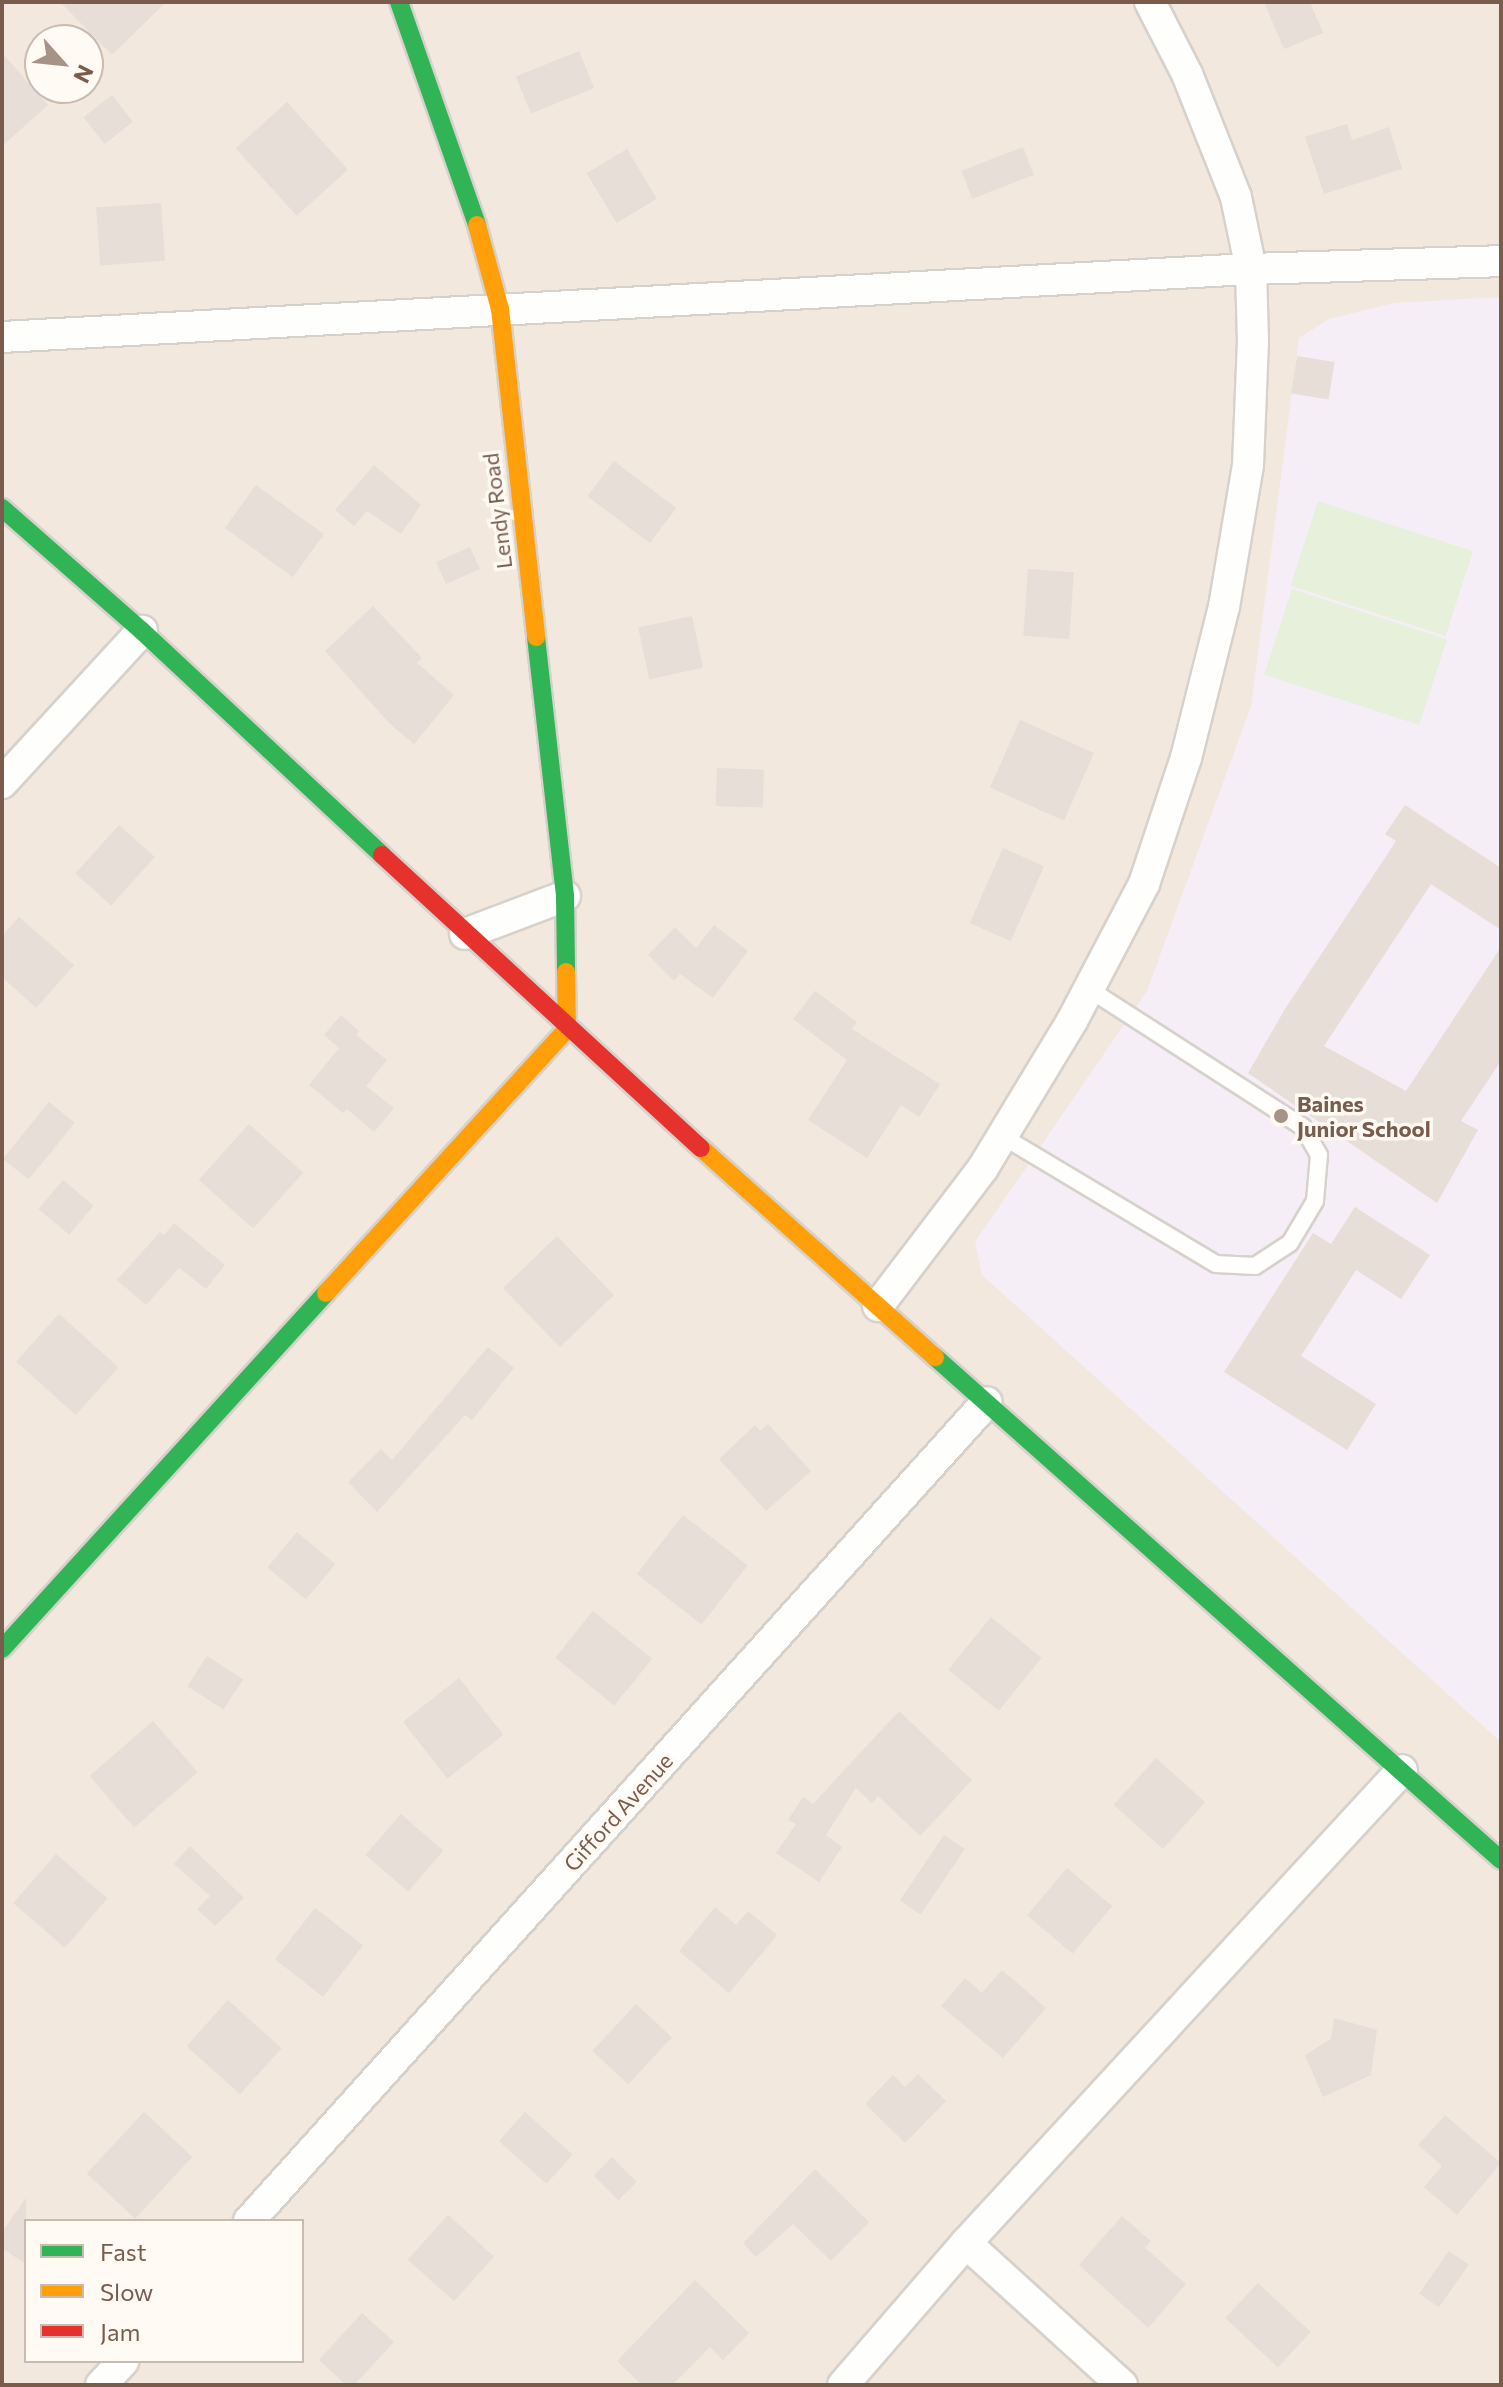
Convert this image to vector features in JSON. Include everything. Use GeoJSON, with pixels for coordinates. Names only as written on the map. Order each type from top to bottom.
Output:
{"type":"FeatureCollection","features":[{"type":"Feature","properties":{"kind":"street","name":"Lendy Road"},"geometry":{"type":"LineString","coordinates":[[399,2],[471,205],[500,309],[565,896],[567,1029]]}},
{"type":"Feature","properties":{"kind":"street"},"geometry":{"type":"LineString","coordinates":[[878,1306],[983,1168],[1089,989],[1144,884],[1186,758],[1224,607],[1248,465],[1253,342],[1251,269],[1236,197],[1187,74],[1150,2]]}},
{"type":"Feature","properties":{"kind":"street"},"geometry":{"type":"LineString","coordinates":[[2,337],[1251,269],[1501,261]]}},
{"type":"Feature","properties":{"kind":"street"},"geometry":{"type":"LineString","coordinates":[[2,508],[142,631],[567,1029],[1501,1860]]}},
{"type":"Feature","properties":{"kind":"street"},"geometry":{"type":"LineString","coordinates":[[2,783],[142,631]]}},
{"type":"Feature","properties":{"kind":"street"},"geometry":{"type":"LineString","coordinates":[[465,934],[565,896]]}},
{"type":"Feature","properties":{"kind":"street"},"geometry":{"type":"LineString","coordinates":[[2,1649],[567,1029]]}},
{"type":"Feature","properties":{"kind":"street","name":"Gifford Avenue"},"geometry":{"type":"LineString","coordinates":[[251,2219],[987,1402]]}},
{"type":"Feature","properties":{"kind":"street"},"geometry":{"type":"LineString","coordinates":[[843,2385],[966,2243],[1402,1770]]}},
{"type":"Feature","properties":{"kind":"street"},"geometry":{"type":"LineString","coordinates":[[966,2243],[1122,2385]]}},
{"type":"Feature","properties":{"kind":"street"},"geometry":{"type":"LineString","coordinates":[[101,2385],[121,2363]]}},
{"type":"Feature","properties":{"kind":"lane"},"geometry":{"type":"LineString","coordinates":[[1002,1136],[1216,1264],[1255,1266],[1290,1243],[1315,1201],[1319,1155],[1303,1127],[1089,989]]}},
{"type":"Feature","properties":{"kind":"shaded area"},"geometry":{"type":"Polygon","coordinates":[[[2,2],[1501,2],[1501,2385],[2,2385],[2,2]]]}},
{"type":"Feature","properties":{"kind":"shaded area","name":"Baines Junior School"},"geometry":{"type":"Polygon","coordinates":[[[1501,297],[1501,1742],[982,1275],[975,1242],[1147,991],[1251,706],[1299,338],[1329,319],[1395,303],[1501,297]]]}},
{"type":"Feature","properties":{"kind":"green space"},"geometry":{"type":"Polygon","coordinates":[[[1318,501],[1473,551],[1446,636],[1290,586],[1318,501]]]}},
{"type":"Feature","properties":{"kind":"green space"},"geometry":{"type":"Polygon","coordinates":[[[1292,589],[1447,639],[1419,725],[1264,675],[1292,589]]]}},
{"type":"Feature","properties":{"kind":"building"},"geometry":{"type":"Polygon","coordinates":[[[60,2],[166,2],[112,55],[104,47],[104,24],[82,24],[60,2]]]}},
{"type":"Feature","properties":{"kind":"building"},"geometry":{"type":"Polygon","coordinates":[[[1264,2],[1310,2],[1323,33],[1284,49],[1264,2]]]}},
{"type":"Feature","properties":{"kind":"building"},"geometry":{"type":"Polygon","coordinates":[[[579,51],[594,88],[531,114],[516,76],[579,51]]]}},
{"type":"Feature","properties":{"kind":"building"},"geometry":{"type":"Polygon","coordinates":[[[2,53],[24,78],[24,104],[48,105],[2,146],[2,53]]]}},
{"type":"Feature","properties":{"kind":"building"},"geometry":{"type":"Polygon","coordinates":[[[112,95],[133,122],[105,144],[84,117],[112,95]]]}},
{"type":"Feature","properties":{"kind":"building"},"geometry":{"type":"Polygon","coordinates":[[[287,102],[348,170],[297,216],[236,148],[287,102]]]}},
{"type":"Feature","properties":{"kind":"building"},"geometry":{"type":"Polygon","coordinates":[[[1347,124],[1352,140],[1389,127],[1402,169],[1324,194],[1305,137],[1347,124]]]}},
{"type":"Feature","properties":{"kind":"building"},"geometry":{"type":"Polygon","coordinates":[[[1023,147],[1034,175],[972,199],[961,171],[1023,147]]]}},
{"type":"Feature","properties":{"kind":"building"},"geometry":{"type":"Polygon","coordinates":[[[627,149],[657,199],[617,223],[587,173],[627,149]]]}},
{"type":"Feature","properties":{"kind":"building"},"geometry":{"type":"Polygon","coordinates":[[[161,203],[165,261],[100,265],[96,208],[161,203]]]}},
{"type":"Feature","properties":{"kind":"building"},"geometry":{"type":"Polygon","coordinates":[[[1297,356],[1335,362],[1329,399],[1291,394],[1297,356]]]}},
{"type":"Feature","properties":{"kind":"building"},"geometry":{"type":"Polygon","coordinates":[[[614,461],[676,508],[650,543],[588,496],[614,461]]]}},
{"type":"Feature","properties":{"kind":"building"},"geometry":{"type":"Polygon","coordinates":[[[374,465],[421,505],[401,534],[367,511],[354,526],[335,510],[374,465]]]}},
{"type":"Feature","properties":{"kind":"building"},"geometry":{"type":"Polygon","coordinates":[[[256,485],[324,534],[293,577],[225,528],[256,485]]]}},
{"type":"Feature","properties":{"kind":"building"},"geometry":{"type":"Polygon","coordinates":[[[470,547],[480,569],[446,584],[436,562],[470,547]]]}},
{"type":"Feature","properties":{"kind":"building"},"geometry":{"type":"Polygon","coordinates":[[[1028,569],[1074,572],[1069,639],[1023,636],[1028,569]]]}},
{"type":"Feature","properties":{"kind":"building"},"geometry":{"type":"Polygon","coordinates":[[[373,606],[422,658],[417,663],[454,695],[414,744],[389,723],[325,651],[373,606]]]}},
{"type":"Feature","properties":{"kind":"building"},"geometry":{"type":"Polygon","coordinates":[[[692,616],[703,668],[649,679],[638,627],[692,616]]]}},
{"type":"Feature","properties":{"kind":"building"},"geometry":{"type":"Polygon","coordinates":[[[1020,720],[1094,753],[1064,821],[990,788],[1020,720]]]}},
{"type":"Feature","properties":{"kind":"building"},"geometry":{"type":"Polygon","coordinates":[[[717,768],[764,770],[763,808],[716,806],[717,768]]]}},
{"type":"Feature","properties":{"kind":"building"},"geometry":{"type":"Polygon","coordinates":[[[1405,805],[1501,868],[1501,930],[1431,884],[1324,1046],[1406,1091],[1501,947],[1501,1061],[1461,1121],[1478,1130],[1437,1203],[1248,1073],[1285,1009],[1396,841],[1385,834],[1405,805]]]}},
{"type":"Feature","properties":{"kind":"building"},"geometry":{"type":"Polygon","coordinates":[[[119,825],[155,857],[111,905],[76,873],[119,825]]]}},
{"type":"Feature","properties":{"kind":"building"},"geometry":{"type":"Polygon","coordinates":[[[1003,848],[1044,866],[1011,941],[970,923],[1003,848]]]}},
{"type":"Feature","properties":{"kind":"building"},"geometry":{"type":"Polygon","coordinates":[[[19,917],[74,965],[36,1008],[2,977],[2,936],[19,917]]]}},
{"type":"Feature","properties":{"kind":"building"},"geometry":{"type":"Polygon","coordinates":[[[714,925],[748,951],[713,998],[680,974],[674,981],[648,955],[675,927],[696,948],[714,925]]]}},
{"type":"Feature","properties":{"kind":"building"},"geometry":{"type":"Polygon","coordinates":[[[815,991],[857,1022],[852,1029],[940,1084],[919,1117],[901,1105],[867,1158],[808,1120],[847,1060],[793,1019],[815,991]]]}},
{"type":"Feature","properties":{"kind":"building"},"geometry":{"type":"Polygon","coordinates":[[[341,1015],[359,1031],[356,1035],[387,1060],[366,1086],[394,1108],[374,1132],[347,1109],[343,1113],[309,1085],[339,1048],[324,1035],[341,1015]]]}},
{"type":"Feature","properties":{"kind":"building"},"geometry":{"type":"Polygon","coordinates":[[[49,1102],[75,1123],[29,1179],[3,1159],[49,1102]]]}},
{"type":"Feature","properties":{"kind":"building"},"geometry":{"type":"Polygon","coordinates":[[[249,1124],[303,1173],[253,1229],[199,1180],[249,1124]]]}},
{"type":"Feature","properties":{"kind":"building"},"geometry":{"type":"Polygon","coordinates":[[[63,1180],[94,1206],[69,1235],[39,1209],[63,1180]]]}},
{"type":"Feature","properties":{"kind":"building"},"geometry":{"type":"Polygon","coordinates":[[[1355,1207],[1430,1255],[1401,1299],[1356,1270],[1301,1356],[1376,1404],[1347,1450],[1224,1372],[1313,1233],[1331,1244],[1355,1207]]]}},
{"type":"Feature","properties":{"kind":"building"},"geometry":{"type":"Polygon","coordinates":[[[174,1223],[225,1265],[206,1289],[179,1268],[146,1305],[117,1280],[160,1232],[164,1235],[174,1223]]]}},
{"type":"Feature","properties":{"kind":"building"},"geometry":{"type":"Polygon","coordinates":[[[557,1236],[614,1295],[560,1347],[503,1288],[557,1236]]]}},
{"type":"Feature","properties":{"kind":"building"},"geometry":{"type":"Polygon","coordinates":[[[59,1314],[118,1368],[76,1415],[16,1362],[59,1314]]]}},
{"type":"Feature","properties":{"kind":"building"},"geometry":{"type":"Polygon","coordinates":[[[488,1347],[514,1368],[472,1420],[465,1415],[377,1512],[348,1482],[381,1449],[392,1460],[488,1347]]]}},
{"type":"Feature","properties":{"kind":"building"},"geometry":{"type":"Polygon","coordinates":[[[768,1424],[811,1471],[766,1511],[719,1459],[755,1425],[760,1431],[768,1424]]]}},
{"type":"Feature","properties":{"kind":"building"},"geometry":{"type":"Polygon","coordinates":[[[683,1515],[748,1565],[701,1625],[637,1574],[683,1515]]]}},
{"type":"Feature","properties":{"kind":"building"},"geometry":{"type":"Polygon","coordinates":[[[297,1532],[335,1564],[306,1599],[267,1567],[297,1532]]]}},
{"type":"Feature","properties":{"kind":"building"},"geometry":{"type":"Polygon","coordinates":[[[593,1611],[652,1659],[614,1705],[555,1658],[593,1611]]]}},
{"type":"Feature","properties":{"kind":"building"},"geometry":{"type":"Polygon","coordinates":[[[991,1617],[1042,1658],[999,1711],[948,1670],[991,1617]]]}},
{"type":"Feature","properties":{"kind":"building"},"geometry":{"type":"Polygon","coordinates":[[[207,1656],[243,1679],[223,1710],[187,1686],[207,1656]]]}},
{"type":"Feature","properties":{"kind":"building"},"geometry":{"type":"Polygon","coordinates":[[[459,1678],[503,1735],[447,1778],[403,1722],[459,1678]]]}},
{"type":"Feature","properties":{"kind":"building"},"geometry":{"type":"Polygon","coordinates":[[[899,1711],[972,1780],[920,1836],[878,1796],[872,1803],[856,1788],[826,1835],[842,1847],[819,1882],[776,1853],[796,1824],[788,1820],[803,1797],[813,1804],[899,1711]]]}},
{"type":"Feature","properties":{"kind":"building"},"geometry":{"type":"Polygon","coordinates":[[[153,1721],[198,1772],[134,1827],[90,1776],[153,1721]]]}},
{"type":"Feature","properties":{"kind":"building"},"geometry":{"type":"Polygon","coordinates":[[[1156,1758],[1205,1802],[1163,1849],[1114,1805],[1156,1758]]]}},
{"type":"Feature","properties":{"kind":"building"},"geometry":{"type":"Polygon","coordinates":[[[401,1814],[443,1851],[408,1891],[366,1855],[401,1814]]]}},
{"type":"Feature","properties":{"kind":"building"},"geometry":{"type":"Polygon","coordinates":[[[944,1835],[965,1849],[921,1914],[900,1900],[944,1835]]]}},
{"type":"Feature","properties":{"kind":"building"},"geometry":{"type":"Polygon","coordinates":[[[190,1846],[244,1898],[215,1926],[197,1909],[210,1896],[174,1864],[190,1846]]]}},
{"type":"Feature","properties":{"kind":"building"},"geometry":{"type":"Polygon","coordinates":[[[56,1854],[107,1899],[65,1948],[13,1903],[56,1854]]]}},
{"type":"Feature","properties":{"kind":"building"},"geometry":{"type":"Polygon","coordinates":[[[1067,1868],[1112,1906],[1072,1953],[1027,1915],[1067,1868]]]}},
{"type":"Feature","properties":{"kind":"building"},"geometry":{"type":"Polygon","coordinates":[[[715,1907],[736,1925],[748,1911],[777,1935],[729,1993],[679,1951],[715,1907]]]}},
{"type":"Feature","properties":{"kind":"building"},"geometry":{"type":"Polygon","coordinates":[[[315,1908],[363,1946],[323,1997],[275,1959],[315,1908]]]}},
{"type":"Feature","properties":{"kind":"building"},"geometry":{"type":"Polygon","coordinates":[[[1002,1970],[1046,2008],[1003,2058],[941,2006],[965,1978],[982,1993],[1002,1970]]]}},
{"type":"Feature","properties":{"kind":"building"},"geometry":{"type":"Polygon","coordinates":[[[228,2000],[282,2048],[240,2094],[187,2046],[228,2000]]]}},
{"type":"Feature","properties":{"kind":"building"},"geometry":{"type":"Polygon","coordinates":[[[636,2004],[672,2037],[628,2084],[592,2051],[636,2004]]]}},
{"type":"Feature","properties":{"kind":"building"},"geometry":{"type":"Polygon","coordinates":[[[1334,2018],[1377,2030],[1371,2075],[1323,2097],[1305,2055],[1331,2039],[1334,2018]]]}},
{"type":"Feature","properties":{"kind":"building"},"geometry":{"type":"Polygon","coordinates":[[[918,2074],[946,2101],[905,2143],[865,2104],[893,2075],[905,2087],[918,2074]]]}},
{"type":"Feature","properties":{"kind":"building"},"geometry":{"type":"Polygon","coordinates":[[[144,2112],[192,2157],[135,2218],[87,2173],[144,2112]]]}},
{"type":"Feature","properties":{"kind":"building"},"geometry":{"type":"Polygon","coordinates":[[[525,2112],[573,2155],[546,2184],[499,2141],[525,2112]]]}},
{"type":"Feature","properties":{"kind":"building"},"geometry":{"type":"Polygon","coordinates":[[[1445,2115],[1501,2163],[1457,2215],[1424,2187],[1442,2166],[1418,2145],[1445,2115]]]}},
{"type":"Feature","properties":{"kind":"building"},"geometry":{"type":"Polygon","coordinates":[[[612,2157],[637,2182],[618,2200],[594,2175],[612,2157]]]}},
{"type":"Feature","properties":{"kind":"building"},"geometry":{"type":"Polygon","coordinates":[[[815,2169],[869,2222],[831,2261],[793,2224],[756,2257],[743,2243],[815,2169]]]}},
{"type":"Feature","properties":{"kind":"building"},"geometry":{"type":"Polygon","coordinates":[[[26,2198],[24,2263],[2,2248],[2,2232],[26,2198]]]}},
{"type":"Feature","properties":{"kind":"building"},"geometry":{"type":"Polygon","coordinates":[[[448,2215],[494,2256],[454,2301],[408,2260],[448,2215]]]}},
{"type":"Feature","properties":{"kind":"building"},"geometry":{"type":"Polygon","coordinates":[[[1122,2216],[1151,2241],[1145,2248],[1186,2284],[1148,2328],[1079,2265],[1122,2216]]]}},
{"type":"Feature","properties":{"kind":"building"},"geometry":{"type":"Polygon","coordinates":[[[1449,2251],[1469,2265],[1439,2307],[1419,2294],[1449,2251]]]}},
{"type":"Feature","properties":{"kind":"building"},"geometry":{"type":"Polygon","coordinates":[[[695,2280],[749,2333],[723,2360],[710,2347],[672,2385],[642,2385],[617,2361],[695,2280]]]}},
{"type":"Feature","properties":{"kind":"building"},"geometry":{"type":"Polygon","coordinates":[[[1258,2283],[1311,2332],[1278,2367],[1225,2318],[1258,2283]]]}},
{"type":"Feature","properties":{"kind":"building"},"geometry":{"type":"Polygon","coordinates":[[[362,2313],[394,2342],[354,2385],[346,2385],[319,2360],[362,2313]]]}},
{"type":"Feature","properties":{"kind":"traffic: fast"},"geometry":{"type":"LineString","coordinates":[[399,2],[477,225]]}},
{"type":"Feature","properties":{"kind":"traffic: fast"},"geometry":{"type":"LineString","coordinates":[[2,508],[142,631],[382,855]]}},
{"type":"Feature","properties":{"kind":"traffic: fast"},"geometry":{"type":"LineString","coordinates":[[536,637],[565,896],[566,972]]}},
{"type":"Feature","properties":{"kind":"traffic: fast"},"geometry":{"type":"LineString","coordinates":[[2,1649],[326,1293]]}},
{"type":"Feature","properties":{"kind":"traffic: fast"},"geometry":{"type":"LineString","coordinates":[[935,1357],[1501,1860]]}},
{"type":"Feature","properties":{"kind":"traffic: slow"},"geometry":{"type":"LineString","coordinates":[[477,225],[500,309],[536,637]]}},
{"type":"Feature","properties":{"kind":"traffic: slow"},"geometry":{"type":"LineString","coordinates":[[326,1293],[567,1029],[566,972]]}},
{"type":"Feature","properties":{"kind":"traffic: slow"},"geometry":{"type":"LineString","coordinates":[[701,1148],[935,1357]]}},
{"type":"Feature","properties":{"kind":"traffic: jam"},"geometry":{"type":"LineString","coordinates":[[382,855],[701,1148]]}},
{"type":"Feature","properties":{"kind":"place","name":"Baines Junior School"},"geometry":{"type":"Point","coordinates":[1281,1116]}}]}
